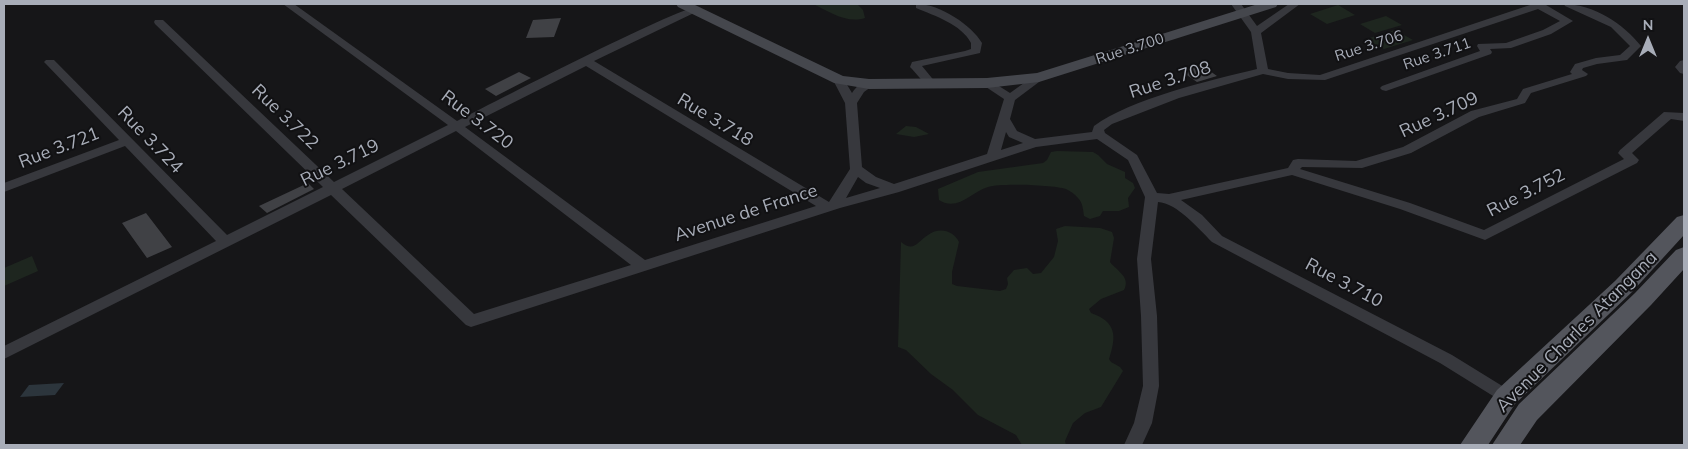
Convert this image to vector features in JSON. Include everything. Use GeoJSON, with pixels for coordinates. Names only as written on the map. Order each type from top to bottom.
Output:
{"type":"FeatureCollection","features":[{"type":"Feature","properties":{"kind":"main road","name":"Rue 3.700"},"geometry":{"type":"LineString","coordinates":[[987,82],[1039,77],[1239,8],[1271,4]]}},
{"type":"Feature","properties":{"kind":"main road"},"geometry":{"type":"LineString","coordinates":[[688,6],[839,80],[870,84],[987,82]]}},
{"type":"Feature","properties":{"kind":"main road","name":"Avenue Charles Atangana"},"geometry":{"type":"LineString","coordinates":[[1473,445],[1506,397],[1623,288],[1684,222]]}},
{"type":"Feature","properties":{"kind":"main road","name":"Avenue Charles Atangana"},"geometry":{"type":"LineString","coordinates":[[1505,445],[1528,412],[1643,299],[1684,255]]}},
{"type":"Feature","properties":{"kind":"street","name":"Rue 3.720"},"geometry":{"type":"LineString","coordinates":[[288,4],[457,126],[643,266]]}},
{"type":"Feature","properties":{"kind":"street"},"geometry":{"type":"LineString","coordinates":[[1256,32],[1295,4]]}},
{"type":"Feature","properties":{"kind":"street","name":"Rue 3.706"},"geometry":{"type":"LineString","coordinates":[[1263,71],[1288,76],[1321,78],[1540,4]]}},
{"type":"Feature","properties":{"kind":"street","name":"Rue 3.711"},"geometry":{"type":"LineString","coordinates":[[1386,88],[1487,52],[1482,46],[1507,46],[1547,32],[1568,22],[1540,4]]}},
{"type":"Feature","properties":{"kind":"street","name":"Rue 3.709"},"geometry":{"type":"LineString","coordinates":[[1152,197],[1169,198],[1292,171],[1298,163],[1357,166],[1407,150],[1476,114],[1521,101],[1527,91],[1582,74],[1576,72],[1579,66],[1596,61],[1623,58],[1636,46],[1615,25],[1568,4]]}},
{"type":"Feature","properties":{"kind":"street","name":"Rue 3.719"},"geometry":{"type":"LineString","coordinates":[[4,353],[586,61],[658,24],[688,6]]}},
{"type":"Feature","properties":{"kind":"street"},"geometry":{"type":"LineString","coordinates":[[920,6],[962,26],[976,40],[978,46],[976,51],[968,54],[916,64],[930,83]]}},
{"type":"Feature","properties":{"kind":"street"},"geometry":{"type":"LineString","coordinates":[[1239,8],[1256,32],[1263,71]]}},
{"type":"Feature","properties":{"kind":"street","name":"Rue 3.722"},"geometry":{"type":"LineString","coordinates":[[159,22],[471,321]]}},
{"type":"Feature","properties":{"kind":"street","name":"Rue 3.718"},"geometry":{"type":"LineString","coordinates":[[586,61],[831,206]]}},
{"type":"Feature","properties":{"kind":"street","name":"Rue 3.724"},"geometry":{"type":"LineString","coordinates":[[50,62],[225,242]]}},
{"type":"Feature","properties":{"kind":"street"},"geometry":{"type":"LineString","coordinates":[[1684,63],[1681,67],[1684,71]]}},
{"type":"Feature","properties":{"kind":"street","name":"Rue 3.708"},"geometry":{"type":"LineString","coordinates":[[1099,135],[1098,129],[1101,124],[1124,113],[1263,71]]}},
{"type":"Feature","properties":{"kind":"street"},"geometry":{"type":"LineString","coordinates":[[992,158],[1010,98],[1039,77]]}},
{"type":"Feature","properties":{"kind":"street"},"geometry":{"type":"LineString","coordinates":[[831,206],[856,169],[851,102],[839,80]]}},
{"type":"Feature","properties":{"kind":"street"},"geometry":{"type":"LineString","coordinates":[[987,82],[1010,98]]}},
{"type":"Feature","properties":{"kind":"street"},"geometry":{"type":"LineString","coordinates":[[851,102],[860,90],[870,84]]}},
{"type":"Feature","properties":{"kind":"street","name":"Rue 3.752"},"geometry":{"type":"LineString","coordinates":[[1292,171],[1405,206],[1484,235],[1633,160],[1624,153],[1668,115],[1684,117]]}},
{"type":"Feature","properties":{"kind":"street"},"geometry":{"type":"LineString","coordinates":[[1004,120],[1013,134],[1034,143]]}},
{"type":"Feature","properties":{"kind":"street"},"geometry":{"type":"LineString","coordinates":[[1099,135],[1133,158],[1152,197],[1144,259],[1149,316],[1151,386],[1143,423],[1133,445]]}},
{"type":"Feature","properties":{"kind":"street","name":"Avenue de France"},"geometry":{"type":"LineString","coordinates":[[471,321],[831,206],[894,189],[1034,143],[1099,135]]}},
{"type":"Feature","properties":{"kind":"street","name":"Rue 3.721"},"geometry":{"type":"LineString","coordinates":[[4,188],[128,141]]}},
{"type":"Feature","properties":{"kind":"street"},"geometry":{"type":"LineString","coordinates":[[856,169],[871,180],[894,189]]}},
{"type":"Feature","properties":{"kind":"street","name":"Rue 3.710"},"geometry":{"type":"LineString","coordinates":[[1169,198],[1197,218],[1217,239],[1446,359],[1506,397]]}},
{"type":"Feature","properties":{"kind":"shaded area"},"geometry":{"type":"Polygon","coordinates":[[[813,4],[857,4],[863,10],[865,18],[845,18],[832,14],[813,4]]]}},
{"type":"Feature","properties":{"kind":"shaded area"},"geometry":{"type":"Polygon","coordinates":[[[1338,5],[1355,15],[1327,24],[1310,14],[1338,5]]]}},
{"type":"Feature","properties":{"kind":"shaded area"},"geometry":{"type":"Polygon","coordinates":[[[1386,16],[1402,25],[1375,33],[1360,24],[1386,16]]]}},
{"type":"Feature","properties":{"kind":"shaded area"},"geometry":{"type":"Polygon","coordinates":[[[1395,30],[1413,40],[1384,49],[1366,39],[1395,30]]]}},
{"type":"Feature","properties":{"kind":"shaded area"},"geometry":{"type":"Polygon","coordinates":[[[906,126],[916,127],[929,134],[914,137],[896,134],[906,126]]]}},
{"type":"Feature","properties":{"kind":"shaded area"},"geometry":{"type":"Polygon","coordinates":[[[1051,152],[1093,152],[1107,164],[1125,172],[1125,178],[1133,183],[1135,188],[1128,198],[1129,207],[1119,211],[1103,211],[1100,216],[1090,219],[1084,216],[1080,200],[1068,190],[1050,186],[1027,185],[988,187],[964,200],[952,204],[939,200],[938,189],[978,172],[1043,163],[1051,152]]]}},
{"type":"Feature","properties":{"kind":"shaded area"},"geometry":{"type":"Polygon","coordinates":[[[1065,226],[1100,228],[1112,232],[1114,238],[1110,262],[1122,274],[1126,285],[1124,290],[1101,299],[1089,309],[1091,313],[1110,325],[1113,343],[1109,359],[1123,371],[1101,407],[1085,413],[1073,423],[1065,441],[1066,445],[1022,445],[1016,435],[978,415],[953,390],[931,374],[906,350],[898,347],[901,242],[905,245],[913,246],[937,231],[949,232],[959,242],[952,272],[952,284],[1000,291],[1006,289],[1008,284],[1007,278],[1014,270],[1027,268],[1033,274],[1041,273],[1054,257],[1058,241],[1056,229],[1065,226]]]}},
{"type":"Feature","properties":{"kind":"shaded area"},"geometry":{"type":"Polygon","coordinates":[[[32,256],[38,271],[4,286],[4,268],[32,256]]]}},
{"type":"Feature","properties":{"kind":"shaded area"},"geometry":{"type":"Polygon","coordinates":[[[64,383],[55,395],[20,397],[29,385],[64,383]]]}},
{"type":"Feature","properties":{"kind":"building"},"geometry":{"type":"Polygon","coordinates":[[[561,18],[554,37],[526,38],[533,20],[561,18]]]}},
{"type":"Feature","properties":{"kind":"building"},"geometry":{"type":"Polygon","coordinates":[[[1200,64],[1217,76],[1197,82],[1181,71],[1200,64]]]}},
{"type":"Feature","properties":{"kind":"building"},"geometry":{"type":"Polygon","coordinates":[[[519,72],[531,78],[496,96],[485,89],[519,72]]]}},
{"type":"Feature","properties":{"kind":"building"},"geometry":{"type":"Polygon","coordinates":[[[308,183],[314,189],[267,213],[259,206],[308,183]]]}},
{"type":"Feature","properties":{"kind":"building"},"geometry":{"type":"Polygon","coordinates":[[[146,213],[172,247],[147,258],[122,223],[146,213]]]}}]}
